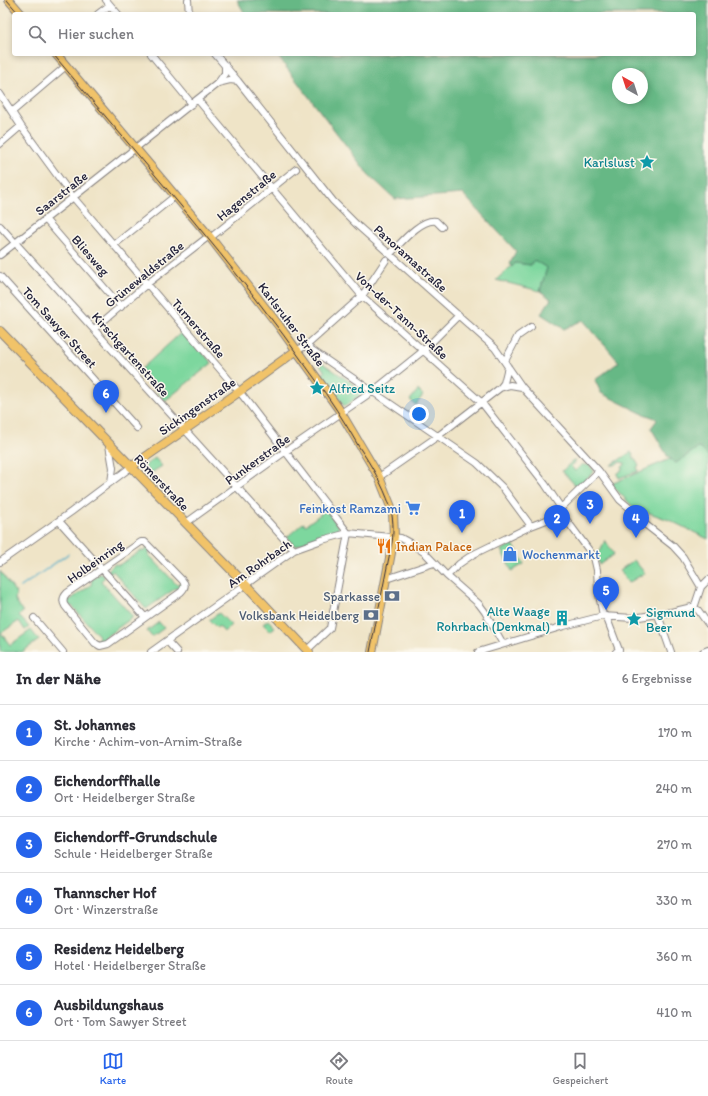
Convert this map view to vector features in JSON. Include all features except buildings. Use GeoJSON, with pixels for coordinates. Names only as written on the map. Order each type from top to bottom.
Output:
{"type":"FeatureCollection","features":[{"type":"Feature","properties":{"kind":"main road"},"geometry":{"type":"LineString","coordinates":[[9,0],[19,12]]}},
{"type":"Feature","properties":{"kind":"main road","name":"Karlsruher Straße"},"geometry":{"type":"LineString","coordinates":[[58,56],[210,237],[297,350],[341,413],[379,477],[392,512],[394,537],[372,652]]}},
{"type":"Feature","properties":{"kind":"main road","name":"Römerstraße"},"geometry":{"type":"LineString","coordinates":[[0,331],[309,651]]}},
{"type":"Feature","properties":{"kind":"main road","name":"Sickingenstraße"},"geometry":{"type":"LineString","coordinates":[[131,467],[297,350]]}},
{"type":"Feature","properties":{"kind":"street"},"geometry":{"type":"LineString","coordinates":[[188,0],[189,12]]}},
{"type":"Feature","properties":{"kind":"street"},"geometry":{"type":"LineString","coordinates":[[100,12],[108,2],[116,12]]}},
{"type":"Feature","properties":{"kind":"street"},"geometry":{"type":"LineString","coordinates":[[153,56],[192,104]]}},
{"type":"Feature","properties":{"kind":"street","name":"Panoramastraße"},"geometry":{"type":"LineString","coordinates":[[217,56],[333,201],[357,225],[496,348],[522,388],[599,471],[620,500],[632,510],[641,521],[673,546],[683,557],[701,587]]}},
{"type":"Feature","properties":{"kind":"street"},"geometry":{"type":"LineString","coordinates":[[218,83],[225,73],[225,65]]}},
{"type":"Feature","properties":{"kind":"street"},"geometry":{"type":"LineString","coordinates":[[12,112],[66,66]]}},
{"type":"Feature","properties":{"kind":"street"},"geometry":{"type":"LineString","coordinates":[[218,83],[230,80],[238,81]]}},
{"type":"Feature","properties":{"kind":"street","name":"Saarstraße"},"geometry":{"type":"LineString","coordinates":[[0,255],[218,83]]}},
{"type":"Feature","properties":{"kind":"street","name":"Turnerstraße"},"geometry":{"type":"LineString","coordinates":[[0,94],[73,198],[239,392],[348,533]]}},
{"type":"Feature","properties":{"kind":"street","name":"Von-der-Tann-Straße"},"geometry":{"type":"LineString","coordinates":[[198,100],[362,296],[482,403],[545,484],[561,511],[594,557],[597,568],[598,589],[604,616],[618,651]]}},
{"type":"Feature","properties":{"kind":"street"},"geometry":{"type":"LineString","coordinates":[[0,144],[21,126]]}},
{"type":"Feature","properties":{"kind":"street","name":"Hagenstraße"},"geometry":{"type":"LineString","coordinates":[[210,237],[296,169]]}},
{"type":"Feature","properties":{"kind":"street"},"geometry":{"type":"LineString","coordinates":[[114,245],[175,196]]}},
{"type":"Feature","properties":{"kind":"street","name":"Bliesweg"},"geometry":{"type":"LineString","coordinates":[[45,219],[121,307]]}},
{"type":"Feature","properties":{"kind":"street"},"geometry":{"type":"LineString","coordinates":[[390,254],[410,234],[428,222],[436,221],[442,227]]}},
{"type":"Feature","properties":{"kind":"street","name":"Kirschgartenstraße"},"geometry":{"type":"LineString","coordinates":[[0,226],[294,550]]}},
{"type":"Feature","properties":{"kind":"street","name":"Grünewaldstraße"},"geometry":{"type":"LineString","coordinates":[[94,330],[147,284],[210,237]]}},
{"type":"Feature","properties":{"kind":"street"},"geometry":{"type":"LineString","coordinates":[[297,350],[306,346],[362,296],[386,260]]}},
{"type":"Feature","properties":{"kind":"street","name":"Tom Sawyer Street"},"geometry":{"type":"LineString","coordinates":[[0,276],[137,428]]}},
{"type":"Feature","properties":{"kind":"street","name":"Punkerstraße"},"geometry":{"type":"LineString","coordinates":[[186,523],[373,391],[423,351],[458,315]]}},
{"type":"Feature","properties":{"kind":"street"},"geometry":{"type":"LineString","coordinates":[[379,477],[438,436],[500,388],[504,383],[506,364],[518,336],[531,326]]}},
{"type":"Feature","properties":{"kind":"street"},"geometry":{"type":"LineString","coordinates":[[306,346],[486,470],[503,488],[531,526]]}},
{"type":"Feature","properties":{"kind":"street"},"geometry":{"type":"LineString","coordinates":[[500,388],[510,385],[522,388]]}},
{"type":"Feature","properties":{"kind":"street"},"geometry":{"type":"LineString","coordinates":[[109,445],[113,468],[111,482]]}},
{"type":"Feature","properties":{"kind":"street","name":"Sickingenstraße"},"geometry":{"type":"LineString","coordinates":[[0,562],[59,521],[131,467]]}},
{"type":"Feature","properties":{"kind":"street"},"geometry":{"type":"LineString","coordinates":[[447,576],[459,564],[472,555],[561,511],[599,471]]}},
{"type":"Feature","properties":{"kind":"street"},"geometry":{"type":"LineString","coordinates":[[59,521],[145,617]]}},
{"type":"Feature","properties":{"kind":"street"},"geometry":{"type":"LineString","coordinates":[[309,651],[330,628],[348,533]]}},
{"type":"Feature","properties":{"kind":"street","name":"Am Rohrbach"},"geometry":{"type":"LineString","coordinates":[[151,652],[294,550],[348,533],[394,537],[410,543],[425,553],[447,576],[479,604],[503,644]]}},
{"type":"Feature","properties":{"kind":"street","name":"Holbeinring"},"geometry":{"type":"LineString","coordinates":[[145,542],[182,580],[184,586],[181,592],[145,617],[104,646],[100,646],[95,643],[65,606],[63,602],[64,597],[67,593],[138,544],[145,542]]}},
{"type":"Feature","properties":{"kind":"street"},"geometry":{"type":"LineString","coordinates":[[386,579],[434,563]]}},
{"type":"Feature","properties":{"kind":"street"},"geometry":{"type":"LineString","coordinates":[[694,608],[701,587],[708,580]]}},
{"type":"Feature","properties":{"kind":"street"},"geometry":{"type":"LineString","coordinates":[[478,652],[604,616],[633,618],[694,608],[698,610],[708,624]]}},
{"type":"Feature","properties":{"kind":"street"},"geometry":{"type":"LineString","coordinates":[[658,615],[671,652]]}},
{"type":"Feature","properties":{"kind":"street"},"geometry":{"type":"LineString","coordinates":[[34,618],[63,652]]}},
{"type":"Feature","properties":{"kind":"street"},"geometry":{"type":"LineString","coordinates":[[167,641],[177,652]]}},
{"type":"Feature","properties":{"kind":"street"},"geometry":{"type":"LineString","coordinates":[[703,652],[708,650]]}},
{"type":"Feature","properties":{"kind":"green space"},"geometry":{"type":"Polygon","coordinates":[[[237,0],[708,0],[708,456],[700,448],[696,449],[676,463],[668,457],[651,428],[657,420],[655,418],[641,413],[601,393],[595,380],[619,362],[583,320],[564,329],[541,314],[551,299],[540,291],[547,268],[534,260],[531,265],[515,263],[512,267],[510,264],[516,251],[463,194],[395,199],[368,174],[278,56],[696,56],[696,12],[244,12],[237,0]]]}},
{"type":"Feature","properties":{"kind":"green space"},"geometry":{"type":"Polygon","coordinates":[[[534,260],[547,268],[540,291],[496,280],[515,263],[531,265],[534,260]]]}},
{"type":"Feature","properties":{"kind":"green space"},"geometry":{"type":"Polygon","coordinates":[[[183,331],[212,363],[165,401],[139,371],[183,331]]]}},
{"type":"Feature","properties":{"kind":"green space"},"geometry":{"type":"Polygon","coordinates":[[[317,360],[365,392],[344,406],[322,374],[325,372],[317,360]]]}},
{"type":"Feature","properties":{"kind":"green space"},"geometry":{"type":"Polygon","coordinates":[[[418,390],[423,395],[416,405],[410,400],[418,390]]]}},
{"type":"Feature","properties":{"kind":"green space"},"geometry":{"type":"Polygon","coordinates":[[[701,448],[708,456],[708,539],[669,520],[633,507],[611,484],[670,459],[676,463],[696,449],[701,448]]]}},
{"type":"Feature","properties":{"kind":"green space"},"geometry":{"type":"Polygon","coordinates":[[[631,452],[639,466],[637,467],[638,471],[619,478],[617,474],[623,469],[622,467],[625,463],[619,462],[615,465],[611,465],[631,452]]]}},
{"type":"Feature","properties":{"kind":"green space"},"geometry":{"type":"Polygon","coordinates":[[[155,458],[162,466],[151,473],[144,466],[155,458]]]}},
{"type":"Feature","properties":{"kind":"green space"},"geometry":{"type":"Polygon","coordinates":[[[574,460],[575,461],[571,466],[575,471],[583,464],[585,466],[588,464],[594,471],[578,488],[562,471],[574,460]]]}},
{"type":"Feature","properties":{"kind":"green space"},"geometry":{"type":"Polygon","coordinates":[[[326,510],[339,527],[338,531],[295,546],[287,537],[303,523],[306,525],[326,510]]]}},
{"type":"Feature","properties":{"kind":"green space"},"geometry":{"type":"Polygon","coordinates":[[[605,540],[614,554],[599,565],[596,555],[601,550],[605,540]]]}},
{"type":"Feature","properties":{"kind":"green space"},"geometry":{"type":"Polygon","coordinates":[[[513,544],[524,564],[512,571],[501,550],[513,544]]]}},
{"type":"Feature","properties":{"kind":"green space"},"geometry":{"type":"Polygon","coordinates":[[[147,547],[150,549],[149,555],[177,585],[180,582],[182,586],[179,591],[176,588],[146,609],[113,571],[109,574],[108,572],[110,567],[115,564],[119,565],[141,551],[146,551],[147,547]]]}},
{"type":"Feature","properties":{"kind":"green space"},"geometry":{"type":"Polygon","coordinates":[[[634,560],[645,573],[628,583],[620,570],[634,560]]]}},
{"type":"Feature","properties":{"kind":"green space"},"geometry":{"type":"Polygon","coordinates":[[[0,571],[16,593],[15,600],[23,612],[19,616],[29,627],[25,630],[19,621],[1,633],[10,645],[31,630],[39,640],[22,652],[0,652],[0,571]]]}},
{"type":"Feature","properties":{"kind":"green space"},"geometry":{"type":"Polygon","coordinates":[[[99,574],[102,574],[105,577],[101,581],[133,617],[104,638],[106,642],[103,644],[97,641],[99,636],[72,606],[66,606],[67,598],[70,600],[91,585],[92,579],[99,574]]]}},
{"type":"Feature","properties":{"kind":"green space"},"geometry":{"type":"Polygon","coordinates":[[[219,613],[231,625],[224,632],[219,626],[217,628],[209,620],[219,613]]]}},
{"type":"Feature","properties":{"kind":"green space"},"geometry":{"type":"Polygon","coordinates":[[[268,620],[275,627],[270,631],[263,624],[268,620]]]}},
{"type":"Feature","properties":{"kind":"green space"},"geometry":{"type":"Polygon","coordinates":[[[159,622],[164,628],[152,637],[147,631],[159,622]]]}},
{"type":"Feature","properties":{"kind":"waterway"},"geometry":{"type":"LineString","coordinates":[[21,587],[68,554]]}},
{"type":"Feature","properties":{"kind":"tram line"},"geometry":{"type":"LineString","coordinates":[[7,0],[17,12]]}},
{"type":"Feature","properties":{"kind":"tram line"},"geometry":{"type":"LineString","coordinates":[[55,56],[219,252],[283,334],[343,420],[384,490],[390,506],[393,533],[370,652]]}},
{"type":"Feature","properties":{"kind":"place","name":"Karlslust"},"geometry":{"type":"Point","coordinates":[647,162]}},
{"type":"Feature","properties":{"kind":"place","name":"Alfred Seitz"},"geometry":{"type":"Point","coordinates":[317,388]}},
{"type":"Feature","properties":{"kind":"place","name":"Ausbildungshaus"},"geometry":{"type":"Point","coordinates":[106,413]}},
{"type":"Feature","properties":{"kind":"place","name":"Feinkost Ramzami"},"geometry":{"type":"Point","coordinates":[413,508]}},
{"type":"Feature","properties":{"kind":"place","name":"Eichendorff-Grundschule"},"geometry":{"type":"Point","coordinates":[590,524]}},
{"type":"Feature","properties":{"kind":"place","name":"St. Johannes"},"geometry":{"type":"Point","coordinates":[462,533]}},
{"type":"Feature","properties":{"kind":"place","name":"Eichendorffhalle"},"geometry":{"type":"Point","coordinates":[557,538]}},
{"type":"Feature","properties":{"kind":"place","name":"Thannscher Hof"},"geometry":{"type":"Point","coordinates":[636,538]}},
{"type":"Feature","properties":{"kind":"place","name":"Indian Palace"},"geometry":{"type":"Point","coordinates":[384,546]}},
{"type":"Feature","properties":{"kind":"place","name":"Wochenmarkt"},"geometry":{"type":"Point","coordinates":[510,554]}},
{"type":"Feature","properties":{"kind":"place","name":"Sparkasse"},"geometry":{"type":"Point","coordinates":[392,596]}},
{"type":"Feature","properties":{"kind":"place","name":"Residenz Heidelberg"},"geometry":{"type":"Point","coordinates":[606,610]}},
{"type":"Feature","properties":{"kind":"place","name":"Volksbank Heidelberg"},"geometry":{"type":"Point","coordinates":[371,615]}},
{"type":"Feature","properties":{"kind":"place","name":"Alte Waage Rohrbach (Denkmal)"},"geometry":{"type":"Point","coordinates":[562,618]}},
{"type":"Feature","properties":{"kind":"place","name":"Sigmund Beer"},"geometry":{"type":"Point","coordinates":[634,619]}}]}
